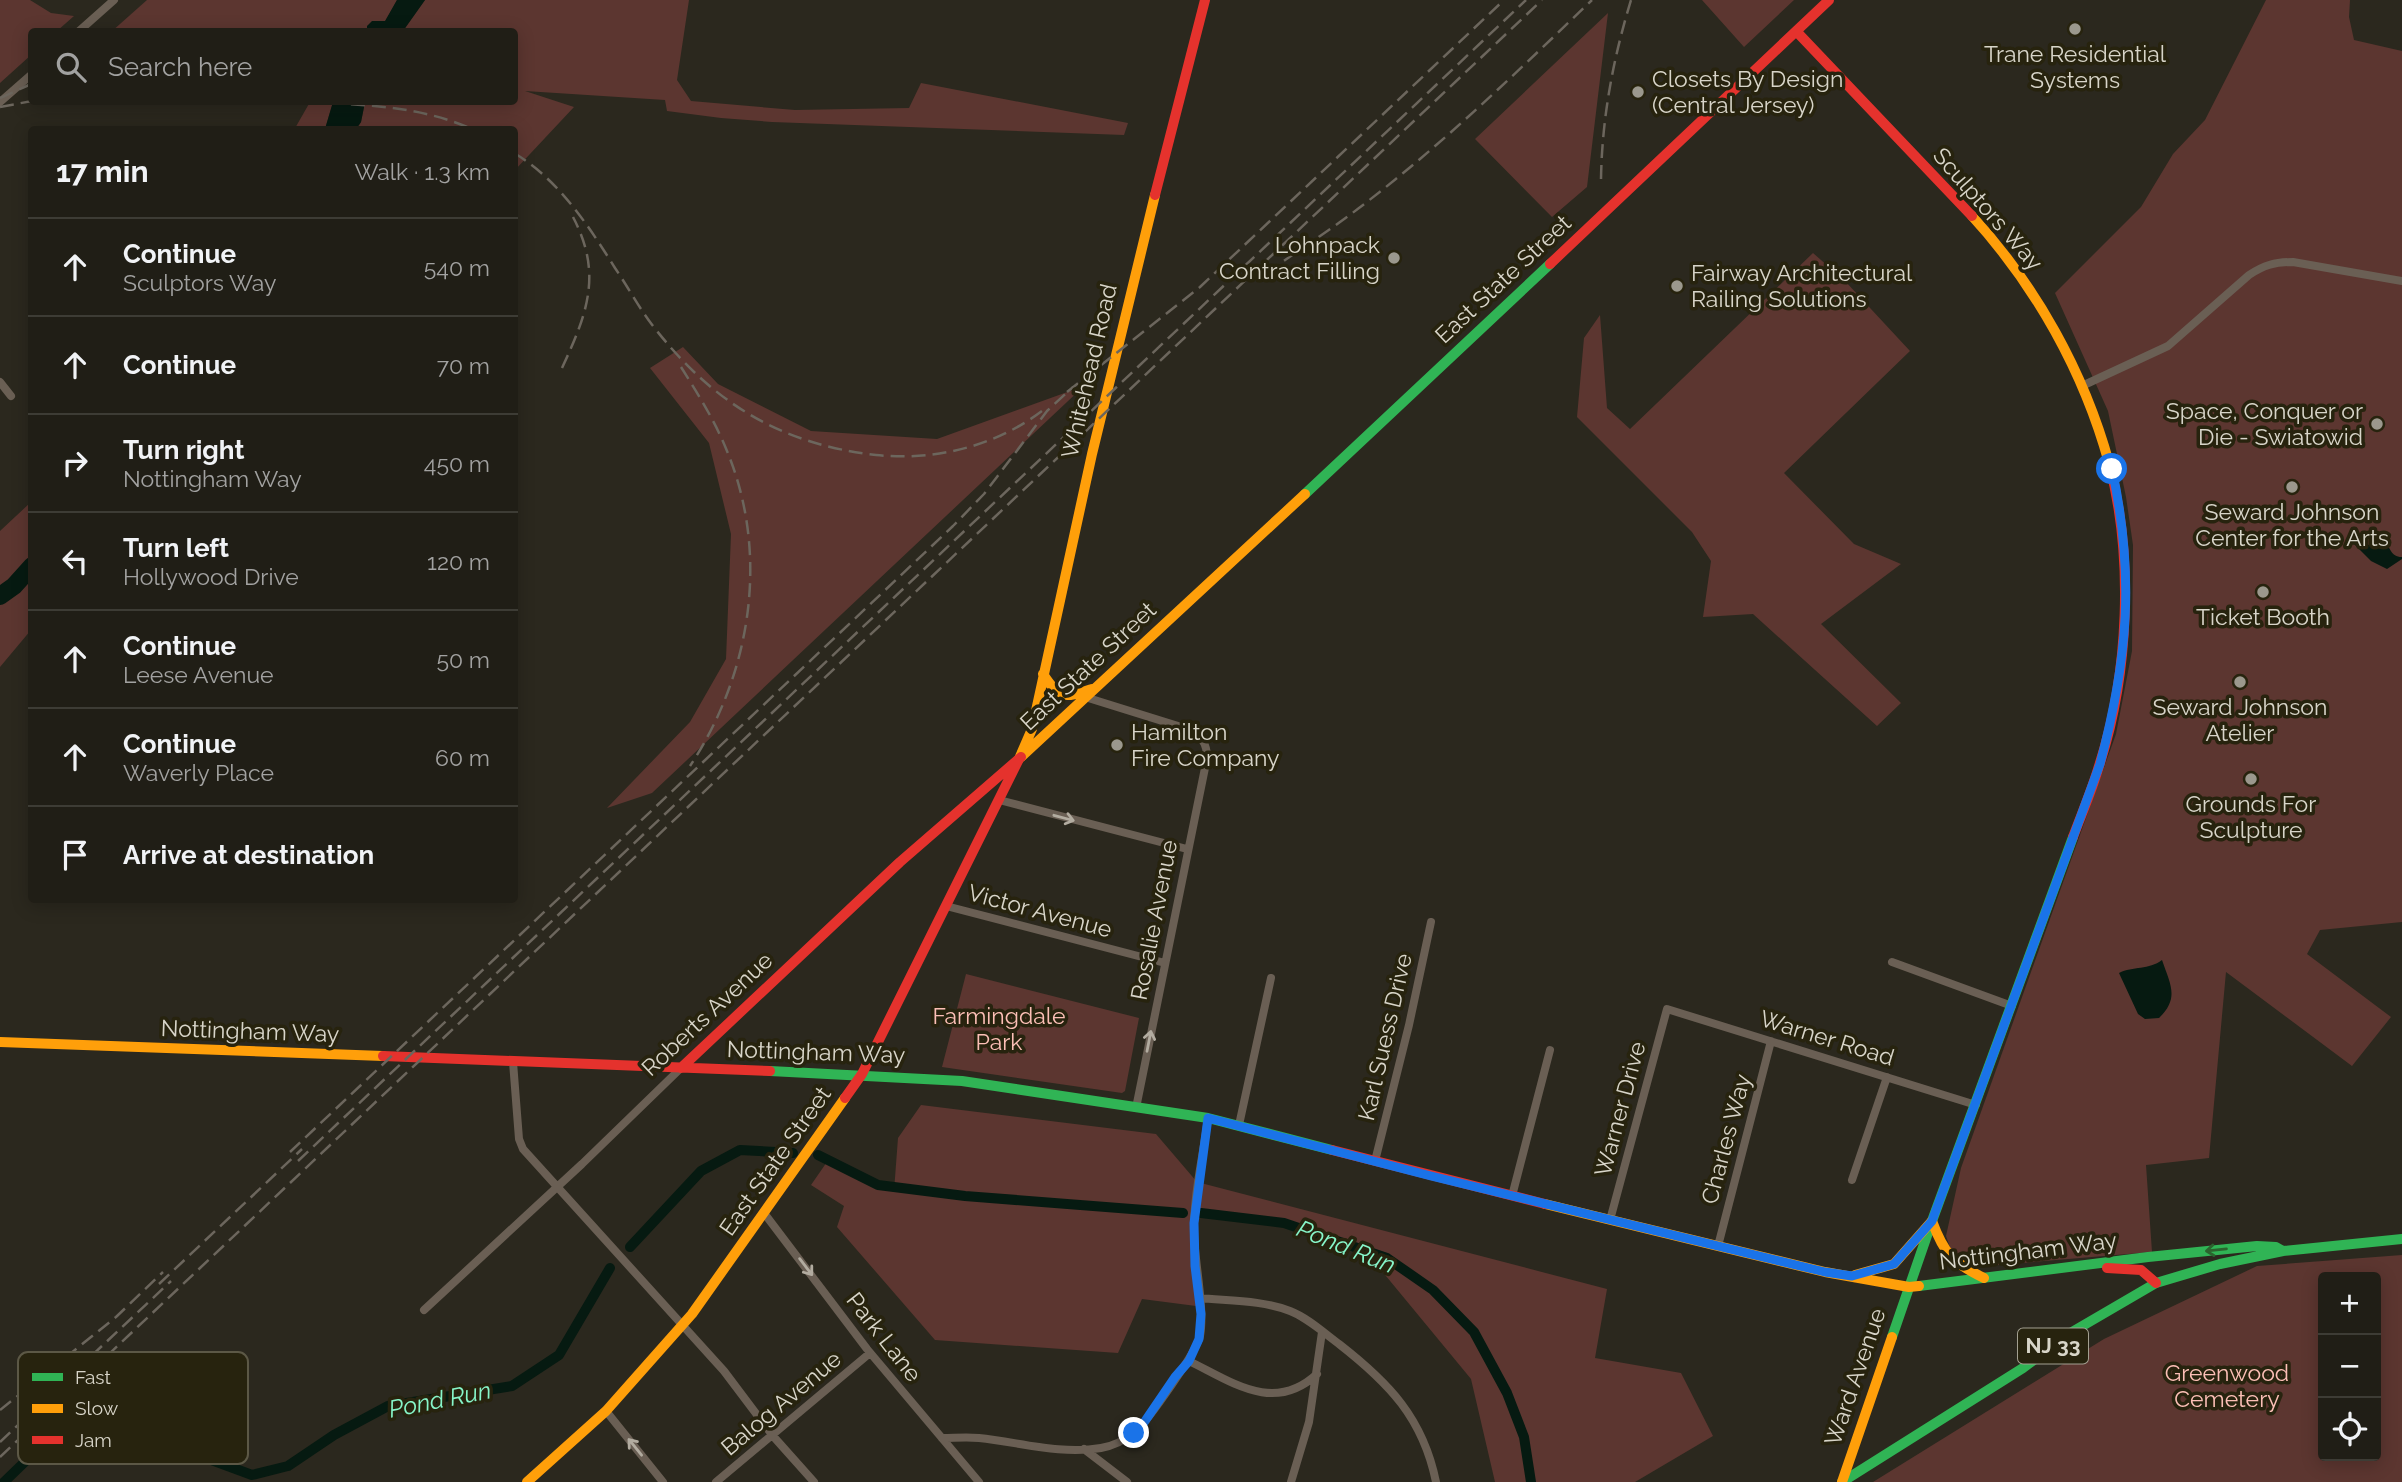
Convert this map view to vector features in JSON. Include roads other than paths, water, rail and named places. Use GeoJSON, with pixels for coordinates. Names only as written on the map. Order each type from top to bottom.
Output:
{"type":"FeatureCollection","features":[{"type":"Feature","properties":{"kind":"street"},"geometry":{"type":"LineString","coordinates":[[82,28],[114,0]]}},
{"type":"Feature","properties":{"kind":"street","name":"Whitehead Road"},"geometry":{"type":"LineString","coordinates":[[1022,754],[1032,729],[1121,325],[1205,0]]}},
{"type":"Feature","properties":{"kind":"street","name":"East State Street"},"geometry":{"type":"LineString","coordinates":[[527,1482],[606,1411],[683,1325],[862,1074],[1022,754],[1438,370],[1829,0]]}},
{"type":"Feature","properties":{"kind":"street","name":"Sculptors Way"},"geometry":{"type":"LineString","coordinates":[[1796,31],[1994,241],[2038,301],[2084,385],[2110,461],[2120,513],[2126,571],[2123,656],[2118,693],[2100,764],[1909,1287]]}},
{"type":"Feature","properties":{"kind":"street"},"geometry":{"type":"LineString","coordinates":[[0,102],[28,78]]}},
{"type":"Feature","properties":{"kind":"street"},"geometry":{"type":"LineString","coordinates":[[2084,385],[2168,346],[2249,275],[2275,262],[2293,262],[2402,281]]}},
{"type":"Feature","properties":{"kind":"street"},"geometry":{"type":"LineString","coordinates":[[0,382],[10,394],[0,398]]}},
{"type":"Feature","properties":{"kind":"street"},"geometry":{"type":"LineString","coordinates":[[1043,674],[1055,692],[1068,697],[1095,688]]}},
{"type":"Feature","properties":{"kind":"street","name":"Rosalie Avenue"},"geometry":{"type":"LineString","coordinates":[[1086,697],[1191,730],[1203,740],[1208,755],[1136,1108]]}},
{"type":"Feature","properties":{"kind":"street","name":"Roberts Avenue"},"geometry":{"type":"LineString","coordinates":[[424,1310],[864,895],[1022,754]]}},
{"type":"Feature","properties":{"kind":"street"},"geometry":{"type":"LineString","coordinates":[[999,800],[1187,849]]}},
{"type":"Feature","properties":{"kind":"street","name":"Victor Avenue"},"geometry":{"type":"LineString","coordinates":[[946,905],[1165,963]]}},
{"type":"Feature","properties":{"kind":"street","name":"Karl Suess Drive"},"geometry":{"type":"LineString","coordinates":[[1375,1161],[1431,922]]}},
{"type":"Feature","properties":{"kind":"street"},"geometry":{"type":"LineString","coordinates":[[1892,962],[2012,1006]]}},
{"type":"Feature","properties":{"kind":"street"},"geometry":{"type":"LineString","coordinates":[[1239,1125],[1272,978]]}},
{"type":"Feature","properties":{"kind":"street","name":"Warner Road"},"geometry":{"type":"LineString","coordinates":[[1667,1009],[1976,1105]]}},
{"type":"Feature","properties":{"kind":"street","name":"Warner Drive"},"geometry":{"type":"LineString","coordinates":[[1610,1220],[1667,1009]]}},
{"type":"Feature","properties":{"kind":"street","name":"Charles Way"},"geometry":{"type":"LineString","coordinates":[[1718,1246],[1771,1041]]}},
{"type":"Feature","properties":{"kind":"street","name":"Nottingham Way"},"geometry":{"type":"LineString","coordinates":[[0,1042],[862,1074],[962,1082],[1208,1118],[1610,1220],[1909,1287],[2258,1246],[2276,1247],[2283,1251],[2402,1239]]}},
{"type":"Feature","properties":{"kind":"street"},"geometry":{"type":"LineString","coordinates":[[1512,1196],[1550,1050]]}},
{"type":"Feature","properties":{"kind":"street"},"geometry":{"type":"LineString","coordinates":[[513,1062],[519,1139],[523,1149],[683,1325],[814,1482]]}},
{"type":"Feature","properties":{"kind":"street"},"geometry":{"type":"LineString","coordinates":[[1852,1180],[1887,1077]]}},
{"type":"Feature","properties":{"kind":"street"},"geometry":{"type":"LineString","coordinates":[[942,1438],[977,1438],[1034,1446],[1084,1449],[1110,1446],[1134,1433],[1143,1424],[1189,1361],[1199,1339],[1201,1326],[1194,1223],[1208,1118]]}},
{"type":"Feature","properties":{"kind":"street","name":"Park Lane"},"geometry":{"type":"LineString","coordinates":[[764,1213],[870,1353],[979,1482]]}},
{"type":"Feature","properties":{"kind":"street"},"geometry":{"type":"LineString","coordinates":[[1852,1276],[1894,1264],[1932,1221],[1940,1243],[1953,1264],[1984,1278]]}},
{"type":"Feature","properties":{"kind":"street","name":"NJ 33"},"geometry":{"type":"LineString","coordinates":[[1842,1482],[2023,1368],[2073,1332],[2156,1283],[2220,1264],[2283,1251]]}},
{"type":"Feature","properties":{"kind":"street"},"geometry":{"type":"LineString","coordinates":[[2072,1268],[2141,1270],[2156,1283]]}},
{"type":"Feature","properties":{"kind":"street","name":"Ward Avenue"},"geometry":{"type":"LineString","coordinates":[[1842,1482],[1909,1287]]}},
{"type":"Feature","properties":{"kind":"street"},"geometry":{"type":"LineString","coordinates":[[1199,1298],[1276,1307],[1302,1317],[1378,1375],[1404,1406],[1424,1441],[1436,1482]]}},
{"type":"Feature","properties":{"kind":"street"},"geometry":{"type":"LineString","coordinates":[[1291,1482],[1309,1422],[1322,1332]]}},
{"type":"Feature","properties":{"kind":"street","name":"Balog Avenue"},"geometry":{"type":"LineString","coordinates":[[716,1482],[870,1353]]}},
{"type":"Feature","properties":{"kind":"street"},"geometry":{"type":"LineString","coordinates":[[1189,1361],[1251,1391],[1264,1394],[1299,1388],[1318,1373]]}},
{"type":"Feature","properties":{"kind":"street"},"geometry":{"type":"LineString","coordinates":[[606,1411],[663,1482]]}},
{"type":"Feature","properties":{"kind":"street"},"geometry":{"type":"LineString","coordinates":[[1084,1449],[1127,1482]]}},
{"type":"Feature","properties":{"kind":"waterway"},"geometry":{"type":"LineString","coordinates":[[0,596],[28,570]]}},
{"type":"Feature","properties":{"kind":"waterway","name":"Pond Run"},"geometry":{"type":"LineString","coordinates":[[630,1247],[701,1171],[740,1150],[793,1153]]}},
{"type":"Feature","properties":{"kind":"waterway","name":"Pond Run"},"geometry":{"type":"LineString","coordinates":[[818,1155],[878,1185],[965,1196],[1183,1213]]}},
{"type":"Feature","properties":{"kind":"waterway","name":"Pond Run"},"geometry":{"type":"LineString","coordinates":[[1201,1213],[1284,1223],[1387,1258],[1433,1290],[1474,1332],[1507,1393],[1524,1437],[1531,1482]]}},
{"type":"Feature","properties":{"kind":"waterway","name":"Pond Run"},"geometry":{"type":"LineString","coordinates":[[222,1464],[252,1475],[288,1466],[334,1435],[388,1406],[512,1386],[559,1355],[610,1268]]}},
{"type":"Feature","properties":{"kind":"waterway","name":"Pond Run"},"geometry":{"type":"LineString","coordinates":[[4,1482],[23,1464]]}},
{"type":"Feature","properties":{"kind":"railway"},"geometry":{"type":"LineString","coordinates":[[1067,392],[1200,287],[1504,0]]}},
{"type":"Feature","properties":{"kind":"railway"},"geometry":{"type":"LineString","coordinates":[[298,1161],[1526,0]]}},
{"type":"Feature","properties":{"kind":"railway"},"geometry":{"type":"LineString","coordinates":[[111,1352],[1542,0]]}},
{"type":"Feature","properties":{"kind":"railway"},"geometry":{"type":"LineString","coordinates":[[1267,273],[1348,216],[1420,159],[1592,0]]}},
{"type":"Feature","properties":{"kind":"railway"},"geometry":{"type":"LineString","coordinates":[[1601,179],[1610,89],[1631,0]]}},
{"type":"Feature","properties":{"kind":"railway"},"geometry":{"type":"LineString","coordinates":[[0,98],[28,85]]}},
{"type":"Feature","properties":{"kind":"railway"},"geometry":{"type":"LineString","coordinates":[[0,107],[28,102]]}},
{"type":"Feature","properties":{"kind":"railway"},"geometry":{"type":"LineString","coordinates":[[357,105],[414,111],[464,126]]}},
{"type":"Feature","properties":{"kind":"railway"},"geometry":{"type":"LineString","coordinates":[[518,156],[545,176],[571,204],[648,319],[676,353],[699,377],[724,397],[750,415],[778,429],[841,449],[876,455],[920,456],[963,449],[984,442],[1004,434],[1042,411]]}},
{"type":"Feature","properties":{"kind":"railway"},"geometry":{"type":"LineString","coordinates":[[562,368],[578,330],[588,294],[587,257],[573,217]]}},
{"type":"Feature","properties":{"kind":"railway"},"geometry":{"type":"LineString","coordinates":[[681,367],[712,418],[727,451],[740,491],[748,531],[750,572],[748,613],[728,693],[690,766]]}},
{"type":"Feature","properties":{"kind":"railway"},"geometry":{"type":"LineString","coordinates":[[290,1152],[953,526],[984,494],[1047,411],[1073,387]]}},
{"type":"Feature","properties":{"kind":"railway"},"geometry":{"type":"LineString","coordinates":[[159,1284],[302,1149]]}},
{"type":"Feature","properties":{"kind":"railway"},"geometry":{"type":"LineString","coordinates":[[72,1352],[116,1317],[163,1272]]}},
{"type":"Feature","properties":{"kind":"railway"},"geometry":{"type":"LineString","coordinates":[[96,1352],[171,1281]]}},
{"type":"Feature","properties":{"kind":"railway"},"geometry":{"type":"LineString","coordinates":[[0,1410],[18,1396]]}},
{"type":"Feature","properties":{"kind":"railway"},"geometry":{"type":"LineString","coordinates":[[0,1442],[18,1425]]}},
{"type":"Feature","properties":{"kind":"railway"},"geometry":{"type":"LineString","coordinates":[[0,1457],[18,1440]]}},
{"type":"Feature","properties":{"kind":"place","name":"Trane Residential Systems"},"geometry":{"type":"Point","coordinates":[2075,29]}},
{"type":"Feature","properties":{"kind":"place","name":"Closets By Design (Central Jersey)"},"geometry":{"type":"Point","coordinates":[1638,92]}},
{"type":"Feature","properties":{"kind":"place","name":"Lohnpack Contract Filling"},"geometry":{"type":"Point","coordinates":[1394,258]}},
{"type":"Feature","properties":{"kind":"place","name":"Fairway Architectural Railing Solutions"},"geometry":{"type":"Point","coordinates":[1677,286]}},
{"type":"Feature","properties":{"kind":"place","name":"Space, Conquer or Die - Swiatowid"},"geometry":{"type":"Point","coordinates":[2377,424]}},
{"type":"Feature","properties":{"kind":"place","name":"Seward Johnson Center for the Arts"},"geometry":{"type":"Point","coordinates":[2292,487]}},
{"type":"Feature","properties":{"kind":"place","name":"Ticket Booth"},"geometry":{"type":"Point","coordinates":[2263,592]}},
{"type":"Feature","properties":{"kind":"place","name":"Seward Johnson Atelier"},"geometry":{"type":"Point","coordinates":[2240,682]}},
{"type":"Feature","properties":{"kind":"place","name":"Hamilton Fire Company"},"geometry":{"type":"Point","coordinates":[1117,745]}},
{"type":"Feature","properties":{"kind":"place","name":"Grounds For Sculpture"},"geometry":{"type":"Point","coordinates":[2251,779]}},
{"type":"Feature","properties":{"kind":"park label","name":"Farmingdale Park"},"geometry":{"type":"Point","coordinates":[999,1029]}},
{"type":"Feature","properties":{"kind":"park label","name":"Greenwood Cemetery"},"geometry":{"type":"Point","coordinates":[2227,1386]}}]}
